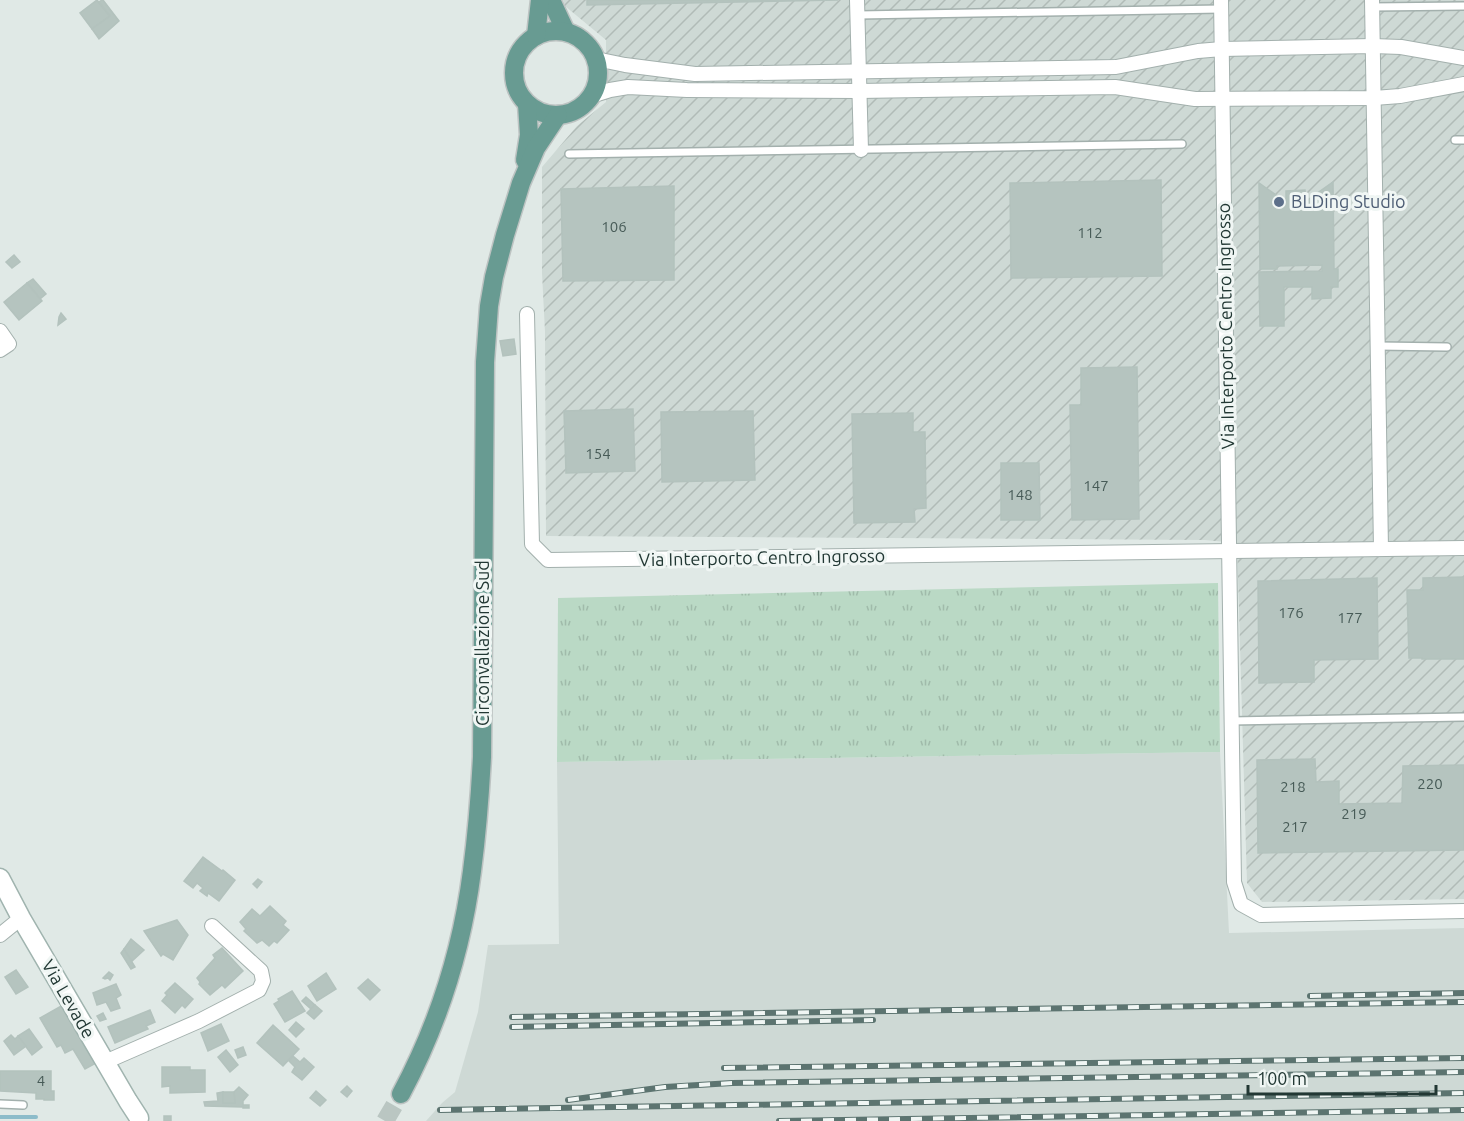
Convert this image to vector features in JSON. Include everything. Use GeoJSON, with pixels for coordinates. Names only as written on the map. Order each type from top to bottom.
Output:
{"type":"FeatureCollection","features":[{"type":"Feature","properties":{"kind":"main road"},"geometry":{"type":"LineString","coordinates":[[536,36],[540,0]]}},
{"type":"Feature","properties":{"kind":"main road"},"geometry":{"type":"LineString","coordinates":[[550,0],[566,32]]}},
{"type":"Feature","properties":{"kind":"main road"},"geometry":{"type":"LineString","coordinates":[[546,32],[566,32],[576,36],[591,49],[596,59],[598,78],[596,88],[585,104],[577,110],[558,115],[547,114],[527,104],[520,95],[515,85],[515,62],[520,51],[536,36],[546,32]]}},
{"type":"Feature","properties":{"kind":"main road"},"geometry":{"type":"LineString","coordinates":[[521,183],[528,135],[527,104]]}},
{"type":"Feature","properties":{"kind":"main road"},"geometry":{"type":"LineString","coordinates":[[521,183],[536,148],[558,115]]}},
{"type":"Feature","properties":{"kind":"main road","name":"Circonvallazione Sud"},"geometry":{"type":"LineString","coordinates":[[401,1094],[418,1063],[447,987],[460,937],[472,872],[482,757],[486,331],[494,277],[521,183]]}},
{"type":"Feature","properties":{"kind":"street"},"geometry":{"type":"LineString","coordinates":[[857,0],[861,150]]}},
{"type":"Feature","properties":{"kind":"street"},"geometry":{"type":"LineString","coordinates":[[1372,3],[1382,549]]}},
{"type":"Feature","properties":{"kind":"street","name":"Via Interporto Centro Ingrosso"},"geometry":{"type":"LineString","coordinates":[[1221,4],[1234,882],[1241,904],[1261,915],[1464,912]]}},
{"type":"Feature","properties":{"kind":"street"},"geometry":{"type":"LineString","coordinates":[[596,59],[694,74],[1116,67],[1198,51],[1222,49],[1373,46],[1464,58]]}},
{"type":"Feature","properties":{"kind":"street"},"geometry":{"type":"LineString","coordinates":[[591,96],[628,87],[687,90],[859,91],[1115,87],[1195,99],[1374,98],[1400,96],[1464,84]]}},
{"type":"Feature","properties":{"kind":"street","name":"Via Interporto Centro Ingrosso"},"geometry":{"type":"LineString","coordinates":[[527,314],[532,544],[548,560],[1464,548]]}},
{"type":"Feature","properties":{"kind":"street"},"geometry":{"type":"LineString","coordinates":[[0,332],[9,344],[0,350]]}},
{"type":"Feature","properties":{"kind":"street","name":"Via Levade"},"geometry":{"type":"LineString","coordinates":[[0,878],[21,918],[139,1118]]}},
{"type":"Feature","properties":{"kind":"street"},"geometry":{"type":"LineString","coordinates":[[0,934],[21,918]]}},
{"type":"Feature","properties":{"kind":"street"},"geometry":{"type":"LineString","coordinates":[[105,1062],[199,1021],[259,990],[263,981],[261,971],[212,926]]}},
{"type":"Feature","properties":{"kind":"lane"},"geometry":{"type":"LineString","coordinates":[[1372,3],[1464,6]]}},
{"type":"Feature","properties":{"kind":"lane","name":"Via Interporto Centro Ingrosso"},"geometry":{"type":"LineString","coordinates":[[858,15],[1221,4]]}},
{"type":"Feature","properties":{"kind":"lane"},"geometry":{"type":"LineString","coordinates":[[1455,140],[1464,140]]}},
{"type":"Feature","properties":{"kind":"lane"},"geometry":{"type":"LineString","coordinates":[[569,154],[1182,144]]}},
{"type":"Feature","properties":{"kind":"lane"},"geometry":{"type":"LineString","coordinates":[[1378,346],[1447,346]]}},
{"type":"Feature","properties":{"kind":"lane"},"geometry":{"type":"LineString","coordinates":[[1231,721],[1464,717]]}},
{"type":"Feature","properties":{"kind":"lane"},"geometry":{"type":"LineString","coordinates":[[0,1104],[23,1105]]}},
{"type":"Feature","properties":{"kind":"shaded area"},"geometry":{"type":"Polygon","coordinates":[[[563,0],[1464,0],[1464,899],[1262,902],[1247,883],[1237,543],[1205,540],[546,536],[542,167],[577,126],[606,102],[606,40],[565,6],[563,0]]]}},
{"type":"Feature","properties":{"kind":"shaded area"},"geometry":{"type":"Polygon","coordinates":[[[1220,752],[1229,933],[1464,928],[1464,1121],[426,1121],[455,1092],[478,1012],[488,945],[559,944],[557,762],[1220,752]]]}},
{"type":"Feature","properties":{"kind":"green space"},"geometry":{"type":"Polygon","coordinates":[[[1218,583],[1220,752],[557,762],[558,598],[1218,583]]]}},
{"type":"Feature","properties":{"kind":"building"},"geometry":{"type":"Polygon","coordinates":[[[97,0],[110,16],[92,29],[80,13],[97,0]]]}},
{"type":"Feature","properties":{"kind":"building"},"geometry":{"type":"Polygon","coordinates":[[[103,0],[119,21],[99,39],[92,29],[110,16],[99,2],[103,0]]]}},
{"type":"Feature","properties":{"kind":"building"},"geometry":{"type":"Polygon","coordinates":[[[587,0],[838,0],[587,5],[587,0]]]}},
{"type":"Feature","properties":{"kind":"building"},"geometry":{"type":"Polygon","coordinates":[[[1161,180],[1162,276],[1011,278],[1010,183],[1161,180]]]}},
{"type":"Feature","properties":{"kind":"building"},"geometry":{"type":"Polygon","coordinates":[[[1333,182],[1334,269],[1338,269],[1338,287],[1331,287],[1331,298],[1312,299],[1312,287],[1284,287],[1284,326],[1260,326],[1259,272],[1322,271],[1322,265],[1277,266],[1277,269],[1260,269],[1259,183],[1286,202],[1286,191],[1305,190],[1306,201],[1333,182]]]}},
{"type":"Feature","properties":{"kind":"building"},"geometry":{"type":"Polygon","coordinates":[[[674,186],[674,280],[563,281],[561,189],[674,186]]]}},
{"type":"Feature","properties":{"kind":"building"},"geometry":{"type":"Polygon","coordinates":[[[14,255],[20,262],[12,268],[6,262],[14,255]]]}},
{"type":"Feature","properties":{"kind":"building"},"geometry":{"type":"Polygon","coordinates":[[[33,279],[46,294],[40,299],[27,283],[33,279]]]}},
{"type":"Feature","properties":{"kind":"building"},"geometry":{"type":"Polygon","coordinates":[[[27,283],[42,301],[19,320],[4,302],[27,283]]]}},
{"type":"Feature","properties":{"kind":"building"},"geometry":{"type":"Polygon","coordinates":[[[61,313],[66,319],[58,325],[59,317],[61,313]]]}},
{"type":"Feature","properties":{"kind":"building"},"geometry":{"type":"Polygon","coordinates":[[[514,339],[516,354],[503,356],[500,341],[514,339]]]}},
{"type":"Feature","properties":{"kind":"building"},"geometry":{"type":"Polygon","coordinates":[[[1137,367],[1139,519],[1072,520],[1070,405],[1081,405],[1081,368],[1137,367]]]}},
{"type":"Feature","properties":{"kind":"building"},"geometry":{"type":"Polygon","coordinates":[[[633,409],[635,471],[566,473],[564,411],[633,409]]]}},
{"type":"Feature","properties":{"kind":"building"},"geometry":{"type":"Polygon","coordinates":[[[753,411],[755,480],[662,482],[661,412],[753,411]]]}},
{"type":"Feature","properties":{"kind":"building"},"geometry":{"type":"Polygon","coordinates":[[[913,413],[913,432],[925,432],[926,508],[914,509],[915,522],[854,523],[852,414],[913,413]]]}},
{"type":"Feature","properties":{"kind":"building"},"geometry":{"type":"Polygon","coordinates":[[[1001,463],[1039,463],[1040,520],[1001,520],[1001,463]]]}},
{"type":"Feature","properties":{"kind":"building"},"geometry":{"type":"Polygon","coordinates":[[[1464,577],[1464,659],[1409,658],[1407,590],[1423,590],[1423,578],[1464,577]]]}},
{"type":"Feature","properties":{"kind":"building"},"geometry":{"type":"Polygon","coordinates":[[[1377,578],[1378,659],[1314,660],[1314,682],[1259,683],[1258,581],[1377,578]]]}},
{"type":"Feature","properties":{"kind":"building"},"geometry":{"type":"Polygon","coordinates":[[[1315,759],[1316,782],[1339,781],[1339,804],[1402,803],[1403,766],[1464,765],[1464,850],[1258,853],[1257,760],[1315,759]]]}},
{"type":"Feature","properties":{"kind":"building"},"geometry":{"type":"Polygon","coordinates":[[[203,857],[235,880],[219,901],[208,893],[207,896],[200,891],[203,888],[197,883],[193,888],[184,881],[203,857]]]}},
{"type":"Feature","properties":{"kind":"building"},"geometry":{"type":"Polygon","coordinates":[[[258,879],[262,882],[257,888],[253,884],[258,879]]]}},
{"type":"Feature","properties":{"kind":"building"},"geometry":{"type":"Polygon","coordinates":[[[270,906],[286,921],[283,925],[289,930],[277,943],[274,941],[269,946],[262,940],[257,943],[244,931],[246,929],[240,922],[252,909],[260,916],[270,906]]]}},
{"type":"Feature","properties":{"kind":"building"},"geometry":{"type":"Polygon","coordinates":[[[177,920],[188,935],[173,960],[163,954],[161,956],[144,931],[177,920]]]}},
{"type":"Feature","properties":{"kind":"building"},"geometry":{"type":"Polygon","coordinates":[[[131,939],[144,950],[132,961],[124,949],[131,939]]]}},
{"type":"Feature","properties":{"kind":"building"},"geometry":{"type":"Polygon","coordinates":[[[222,948],[243,971],[225,988],[222,985],[210,995],[199,984],[197,978],[215,958],[213,955],[222,948]]]}},
{"type":"Feature","properties":{"kind":"building"},"geometry":{"type":"Polygon","coordinates":[[[124,949],[135,967],[131,969],[121,953],[124,949]]]}},
{"type":"Feature","properties":{"kind":"building"},"geometry":{"type":"Polygon","coordinates":[[[16,970],[28,987],[16,994],[5,977],[16,970]]]}},
{"type":"Feature","properties":{"kind":"building"},"geometry":{"type":"Polygon","coordinates":[[[109,972],[113,975],[110,980],[103,978],[109,972]]]}},
{"type":"Feature","properties":{"kind":"building"},"geometry":{"type":"Polygon","coordinates":[[[326,973],[336,989],[317,1001],[308,986],[326,973]]]}},
{"type":"Feature","properties":{"kind":"building"},"geometry":{"type":"Polygon","coordinates":[[[368,979],[380,990],[370,1000],[358,988],[368,979]]]}},
{"type":"Feature","properties":{"kind":"building"},"geometry":{"type":"Polygon","coordinates":[[[175,983],[193,999],[185,1008],[182,1005],[175,1013],[162,1001],[167,995],[165,993],[175,983]]]}},
{"type":"Feature","properties":{"kind":"building"},"geometry":{"type":"Polygon","coordinates":[[[116,984],[121,995],[116,998],[120,1008],[111,1011],[106,1002],[97,1005],[93,993],[116,984]]]}},
{"type":"Feature","properties":{"kind":"building"},"geometry":{"type":"Polygon","coordinates":[[[292,991],[305,1011],[285,1022],[274,1004],[292,991]]]}},
{"type":"Feature","properties":{"kind":"building"},"geometry":{"type":"Polygon","coordinates":[[[306,997],[315,1005],[311,1009],[302,1001],[306,997]]]}},
{"type":"Feature","properties":{"kind":"building"},"geometry":{"type":"Polygon","coordinates":[[[63,1005],[96,1063],[85,1069],[73,1049],[65,1053],[61,1045],[57,1047],[40,1018],[63,1005]]]}},
{"type":"Feature","properties":{"kind":"building"},"geometry":{"type":"Polygon","coordinates":[[[315,1005],[322,1011],[314,1019],[307,1013],[315,1005]]]}},
{"type":"Feature","properties":{"kind":"building"},"geometry":{"type":"Polygon","coordinates":[[[150,1010],[155,1022],[146,1026],[148,1029],[115,1043],[108,1027],[150,1010]]]}},
{"type":"Feature","properties":{"kind":"building"},"geometry":{"type":"Polygon","coordinates":[[[103,1013],[106,1019],[100,1021],[97,1016],[103,1013]]]}},
{"type":"Feature","properties":{"kind":"building"},"geometry":{"type":"Polygon","coordinates":[[[296,1022],[304,1029],[296,1037],[289,1030],[296,1022]]]}},
{"type":"Feature","properties":{"kind":"building"},"geometry":{"type":"Polygon","coordinates":[[[221,1024],[229,1041],[208,1051],[201,1033],[221,1024]]]}},
{"type":"Feature","properties":{"kind":"building"},"geometry":{"type":"Polygon","coordinates":[[[273,1025],[299,1049],[283,1066],[257,1043],[273,1025]]]}},
{"type":"Feature","properties":{"kind":"building"},"geometry":{"type":"Polygon","coordinates":[[[29,1029],[42,1047],[32,1055],[18,1036],[29,1029]]]}},
{"type":"Feature","properties":{"kind":"building"},"geometry":{"type":"Polygon","coordinates":[[[11,1035],[15,1039],[18,1036],[26,1046],[14,1055],[4,1041],[11,1035]]]}},
{"type":"Feature","properties":{"kind":"building"},"geometry":{"type":"Polygon","coordinates":[[[243,1047],[246,1055],[238,1058],[235,1050],[243,1047]]]}},
{"type":"Feature","properties":{"kind":"building"},"geometry":{"type":"Polygon","coordinates":[[[226,1050],[238,1065],[230,1072],[218,1057],[226,1050]]]}},
{"type":"Feature","properties":{"kind":"building"},"geometry":{"type":"Polygon","coordinates":[[[293,1056],[300,1062],[304,1058],[314,1067],[302,1080],[292,1072],[295,1067],[289,1061],[293,1056]]]}},
{"type":"Feature","properties":{"kind":"building"},"geometry":{"type":"Polygon","coordinates":[[[162,1067],[190,1067],[190,1070],[205,1070],[205,1092],[170,1093],[170,1086],[162,1087],[162,1067]]]}},
{"type":"Feature","properties":{"kind":"building"},"geometry":{"type":"Polygon","coordinates":[[[0,1071],[51,1071],[51,1091],[54,1091],[54,1100],[36,1099],[36,1093],[0,1091],[0,1071]]]}},
{"type":"Feature","properties":{"kind":"building"},"geometry":{"type":"Polygon","coordinates":[[[347,1086],[352,1091],[347,1097],[341,1092],[347,1086]]]}},
{"type":"Feature","properties":{"kind":"building"},"geometry":{"type":"Polygon","coordinates":[[[239,1087],[248,1095],[243,1105],[249,1105],[249,1108],[205,1106],[204,1102],[218,1101],[217,1093],[223,1092],[223,1103],[235,1103],[234,1092],[239,1087]]]}},
{"type":"Feature","properties":{"kind":"building"},"geometry":{"type":"Polygon","coordinates":[[[316,1091],[326,1100],[320,1106],[310,1098],[316,1091]]]}},
{"type":"Feature","properties":{"kind":"building"},"geometry":{"type":"Polygon","coordinates":[[[223,1092],[234,1092],[235,1103],[223,1103],[223,1092]]]}},
{"type":"Feature","properties":{"kind":"building"},"geometry":{"type":"Polygon","coordinates":[[[164,1116],[171,1116],[171,1121],[164,1121],[164,1116]]]}},
{"type":"Feature","properties":{"kind":"waterway"},"geometry":{"type":"LineString","coordinates":[[0,1117],[36,1117]]}},
{"type":"Feature","properties":{"kind":"tunnel"},"geometry":{"type":"LineString","coordinates":[[385,1121],[401,1094]]}},
{"type":"Feature","properties":{"kind":"railway"},"geometry":{"type":"LineString","coordinates":[[1310,996],[1464,993]]}},
{"type":"Feature","properties":{"kind":"railway"},"geometry":{"type":"LineString","coordinates":[[512,1017],[1464,1002]]}},
{"type":"Feature","properties":{"kind":"railway"},"geometry":{"type":"LineString","coordinates":[[512,1027],[873,1020]]}},
{"type":"Feature","properties":{"kind":"railway"},"geometry":{"type":"LineString","coordinates":[[724,1068],[1464,1058]]}},
{"type":"Feature","properties":{"kind":"railway"},"geometry":{"type":"LineString","coordinates":[[568,1100],[665,1087],[732,1083],[1464,1072]]}},
{"type":"Feature","properties":{"kind":"railway"},"geometry":{"type":"LineString","coordinates":[[440,1110],[1464,1093]]}},
{"type":"Feature","properties":{"kind":"railway"},"geometry":{"type":"LineString","coordinates":[[779,1121],[1464,1110]]}},
{"type":"Feature","properties":{"kind":"place","name":"BLDing Studio"},"geometry":{"type":"Point","coordinates":[1279,202]}}]}
